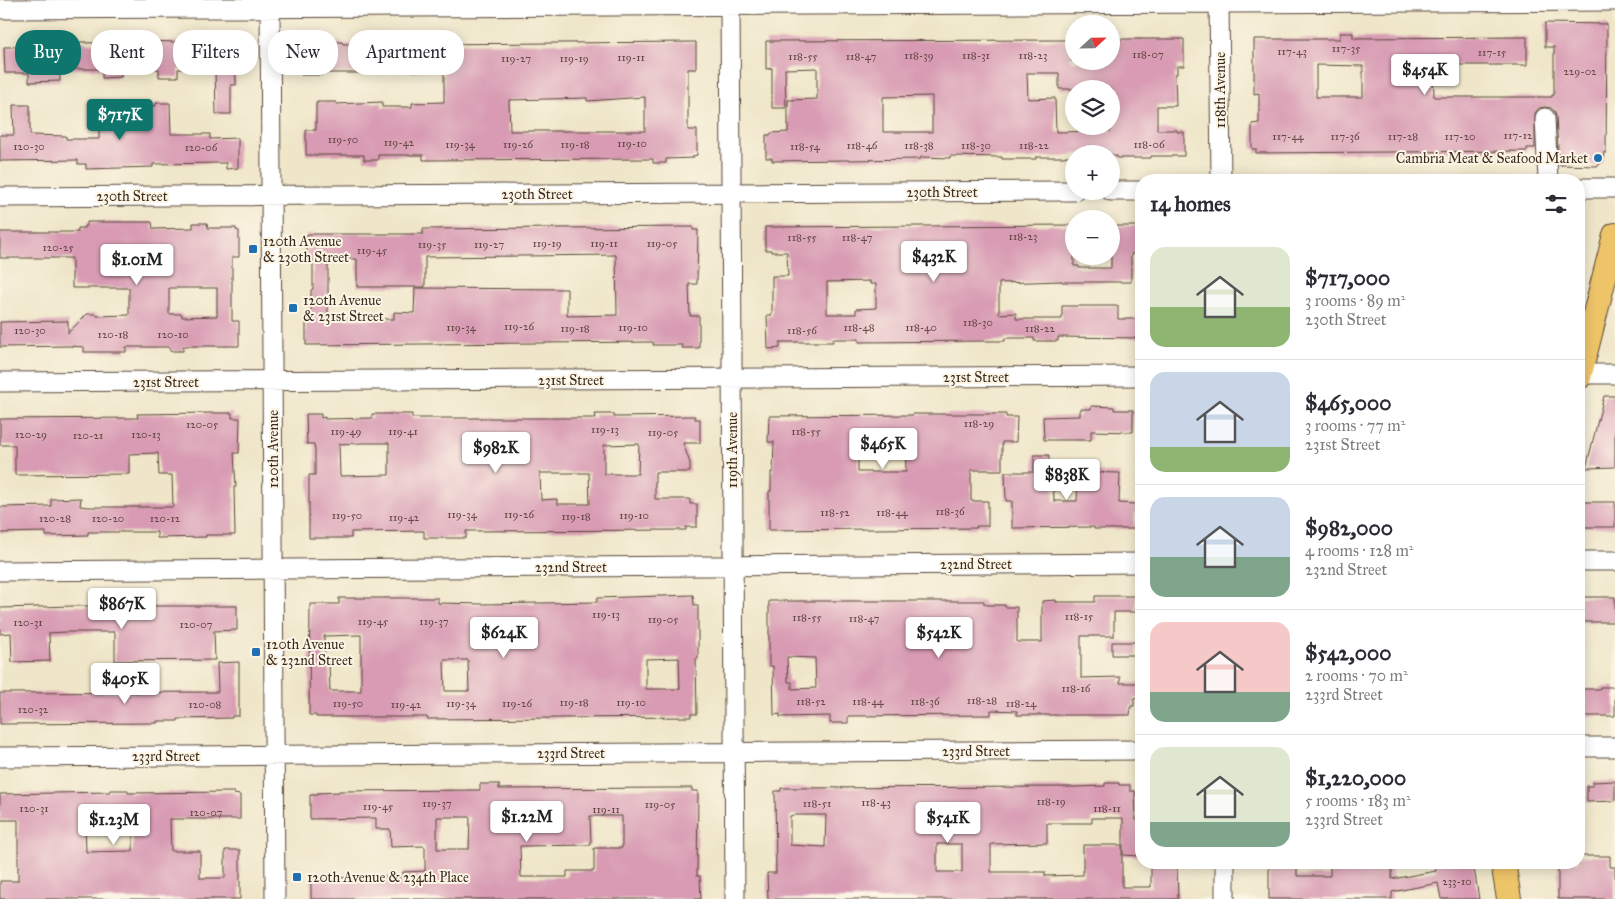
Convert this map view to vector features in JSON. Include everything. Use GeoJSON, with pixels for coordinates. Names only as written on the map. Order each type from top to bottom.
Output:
{"type":"FeatureCollection","features":[{"type":"Feature","properties":{"kind":"main road"},"geometry":{"type":"LineString","coordinates":[[1585,352],[1615,235]]}},
{"type":"Feature","properties":{"kind":"main road"},"geometry":{"type":"LineString","coordinates":[[1504,869],[1509,899]]}},
{"type":"Feature","properties":{"kind":"street"},"geometry":{"type":"LineString","coordinates":[[0,9],[270,4],[1615,1]]}},
{"type":"Feature","properties":{"kind":"street","name":"118th Avenue"},"geometry":{"type":"LineString","coordinates":[[1219,2],[1221,174]]}},
{"type":"Feature","properties":{"kind":"street","name":"119th Avenue"},"geometry":{"type":"LineString","coordinates":[[730,3],[735,899]]}},
{"type":"Feature","properties":{"kind":"street","name":"120th Avenue"},"geometry":{"type":"LineString","coordinates":[[270,4],[275,899]]}},
{"type":"Feature","properties":{"kind":"street"},"geometry":{"type":"LineString","coordinates":[[1546,118],[1548,174]]}},
{"type":"Feature","properties":{"kind":"street"},"geometry":{"type":"LineString","coordinates":[[1585,188],[1615,188]]}},
{"type":"Feature","properties":{"kind":"street","name":"230th Street"},"geometry":{"type":"LineString","coordinates":[[0,196],[1065,191]]}},
{"type":"Feature","properties":{"kind":"street"},"geometry":{"type":"LineString","coordinates":[[1120,191],[1135,191]]}},
{"type":"Feature","properties":{"kind":"street"},"geometry":{"type":"LineString","coordinates":[[1585,375],[1615,374]]}},
{"type":"Feature","properties":{"kind":"street","name":"231st Street"},"geometry":{"type":"LineString","coordinates":[[0,382],[1135,376]]}},
{"type":"Feature","properties":{"kind":"street"},"geometry":{"type":"LineString","coordinates":[[1585,561],[1615,561]]}},
{"type":"Feature","properties":{"kind":"street","name":"232nd Street"},"geometry":{"type":"LineString","coordinates":[[0,571],[1135,563]]}},
{"type":"Feature","properties":{"kind":"street"},"geometry":{"type":"LineString","coordinates":[[1585,747],[1615,747]]}},
{"type":"Feature","properties":{"kind":"street","name":"233rd Street"},"geometry":{"type":"LineString","coordinates":[[0,757],[1135,750]]}},
{"type":"Feature","properties":{"kind":"street"},"geometry":{"type":"LineString","coordinates":[[1225,869],[1225,899]]}},
{"type":"Feature","properties":{"kind":"building"},"geometry":{"type":"Polygon","coordinates":[[[1545,23],[1607,24],[1606,153],[1604,152],[1603,161],[1598,166],[1559,165],[1555,112],[1551,108],[1545,107],[1539,108],[1535,113],[1535,148],[1527,148],[1527,151],[1256,153],[1256,149],[1252,149],[1252,124],[1259,123],[1259,93],[1254,94],[1254,39],[1340,39],[1340,33],[1353,33],[1353,38],[1527,37],[1527,65],[1433,65],[1434,97],[1552,97],[1554,95],[1554,47],[1545,47],[1545,23]],[[1316,65],[1316,97],[1363,97],[1363,66],[1316,65]]]}},
{"type":"Feature","properties":{"kind":"building"},"geometry":{"type":"Polygon","coordinates":[[[1120,39],[1184,39],[1184,66],[1177,66],[1177,74],[1175,74],[1176,106],[1157,106],[1157,130],[1184,132],[1184,156],[1120,158],[1120,145],[1065,145],[1065,157],[1036,157],[1036,159],[950,156],[950,158],[921,157],[921,159],[772,161],[772,158],[766,158],[766,135],[788,132],[788,100],[817,99],[817,68],[785,69],[786,108],[772,108],[772,68],[766,69],[766,41],[1065,40],[1065,70],[1120,70],[1120,39]],[[932,96],[883,97],[883,132],[932,132],[932,96]]]}},
{"type":"Feature","properties":{"kind":"building"},"geometry":{"type":"Polygon","coordinates":[[[81,42],[91,43],[91,69],[81,69],[81,42]]]}},
{"type":"Feature","properties":{"kind":"building"},"geometry":{"type":"Polygon","coordinates":[[[163,42],[173,42],[173,75],[178,75],[178,77],[159,77],[159,75],[163,75],[163,42]]]}},
{"type":"Feature","properties":{"kind":"building"},"geometry":{"type":"Polygon","coordinates":[[[338,42],[348,44],[348,73],[338,73],[338,42]]]}},
{"type":"Feature","properties":{"kind":"building"},"geometry":{"type":"Polygon","coordinates":[[[696,42],[696,69],[688,69],[688,130],[697,130],[697,155],[693,156],[693,158],[666,159],[666,163],[653,163],[653,159],[423,160],[423,155],[378,155],[378,160],[364,160],[364,155],[306,155],[306,130],[316,130],[317,102],[336,102],[336,104],[382,102],[382,107],[412,107],[412,103],[444,102],[444,75],[464,75],[464,44],[696,42]],[[645,97],[587,101],[587,98],[509,100],[510,131],[645,131],[645,97]]]}},
{"type":"Feature","properties":{"kind":"building"},"geometry":{"type":"Polygon","coordinates":[[[4,47],[15,47],[15,73],[5,73],[4,47]]]}},
{"type":"Feature","properties":{"kind":"building"},"geometry":{"type":"Polygon","coordinates":[[[29,75],[60,75],[60,81],[29,82],[29,75]]]}},
{"type":"Feature","properties":{"kind":"building"},"geometry":{"type":"Polygon","coordinates":[[[102,75],[121,75],[121,77],[102,78],[102,75]]]}},
{"type":"Feature","properties":{"kind":"building"},"geometry":{"type":"Polygon","coordinates":[[[215,75],[236,75],[236,85],[231,85],[231,114],[216,114],[215,75]]]}},
{"type":"Feature","properties":{"kind":"building"},"geometry":{"type":"Polygon","coordinates":[[[156,103],[170,103],[171,134],[210,134],[210,139],[238,138],[238,168],[226,169],[226,163],[220,163],[153,164],[153,167],[86,169],[86,164],[78,164],[78,160],[0,161],[0,135],[14,135],[13,105],[30,105],[30,135],[66,136],[66,139],[99,139],[99,104],[156,106],[156,103]]]}},
{"type":"Feature","properties":{"kind":"building"},"geometry":{"type":"Polygon","coordinates":[[[87,222],[152,222],[153,229],[193,228],[193,223],[207,223],[208,228],[236,228],[239,231],[239,257],[232,257],[232,321],[239,321],[239,346],[183,346],[183,351],[170,351],[170,347],[126,347],[126,352],[84,352],[84,347],[70,346],[0,347],[0,322],[68,321],[68,333],[87,314],[95,314],[97,316],[129,315],[129,288],[72,288],[72,258],[0,258],[0,232],[78,232],[78,228],[87,226],[87,222]],[[169,288],[169,314],[182,314],[182,317],[217,316],[217,288],[169,288]]]}},
{"type":"Feature","properties":{"kind":"building"},"geometry":{"type":"Polygon","coordinates":[[[1065,225],[1065,265],[1079,266],[1079,268],[1111,268],[1111,265],[1120,265],[1120,226],[1135,226],[1135,254],[1131,254],[1131,282],[1062,281],[999,283],[999,314],[1016,313],[1016,319],[1062,319],[1062,306],[1118,306],[1118,319],[1135,319],[1135,338],[1058,337],[1058,341],[1034,341],[1034,338],[1005,338],[1005,341],[859,342],[859,339],[833,339],[833,342],[780,342],[780,348],[768,349],[767,315],[772,315],[772,276],[788,276],[787,252],[771,252],[771,250],[765,250],[765,227],[1065,225]],[[870,281],[827,282],[827,314],[856,314],[856,309],[876,308],[876,284],[870,284],[870,281]]]}},
{"type":"Feature","properties":{"kind":"building"},"geometry":{"type":"Polygon","coordinates":[[[693,227],[693,230],[698,230],[697,284],[689,284],[690,316],[699,316],[699,348],[682,348],[682,345],[653,345],[653,342],[306,345],[306,320],[311,320],[311,290],[313,289],[313,259],[307,259],[307,234],[423,234],[423,229],[693,227]],[[616,255],[425,257],[425,287],[357,287],[357,259],[328,259],[328,319],[394,319],[394,312],[414,313],[415,288],[567,289],[567,316],[617,315],[616,255]]]}},
{"type":"Feature","properties":{"kind":"building"},"geometry":{"type":"Polygon","coordinates":[[[1604,396],[1615,396],[1615,467],[1586,468],[1604,396]]]}},
{"type":"Feature","properties":{"kind":"building"},"geometry":{"type":"Polygon","coordinates":[[[1091,406],[1114,407],[1114,410],[1133,410],[1133,432],[1091,431],[1091,440],[1044,440],[1043,417],[1080,416],[1080,409],[1091,409],[1091,406]]]}},
{"type":"Feature","properties":{"kind":"building"},"geometry":{"type":"Polygon","coordinates":[[[232,413],[232,418],[240,418],[239,453],[234,453],[236,487],[234,487],[235,535],[157,538],[157,532],[88,532],[88,535],[46,536],[46,532],[0,533],[0,507],[51,506],[51,499],[81,498],[80,506],[89,507],[173,507],[172,475],[159,475],[158,453],[129,454],[129,474],[15,475],[15,445],[0,445],[0,419],[138,418],[137,414],[232,413]]]}},
{"type":"Feature","properties":{"kind":"building"},"geometry":{"type":"Polygon","coordinates":[[[306,414],[321,414],[321,418],[325,417],[325,419],[372,418],[372,414],[412,414],[412,418],[596,418],[595,414],[614,414],[614,417],[695,416],[695,419],[700,419],[700,443],[683,443],[690,463],[690,472],[655,472],[655,499],[690,499],[690,504],[697,504],[697,527],[686,527],[686,530],[466,531],[466,538],[424,538],[424,531],[351,532],[351,538],[309,538],[309,475],[315,475],[315,450],[314,444],[307,444],[306,414]],[[389,443],[339,444],[340,476],[389,475],[389,443]],[[639,444],[604,445],[604,474],[638,474],[639,444]],[[540,473],[541,500],[557,499],[557,504],[590,504],[589,473],[540,473]]]}},
{"type":"Feature","properties":{"kind":"building"},"geometry":{"type":"Polygon","coordinates":[[[1006,414],[1006,417],[1017,417],[1016,442],[1002,442],[1002,470],[971,470],[971,501],[988,501],[988,526],[976,526],[977,528],[769,530],[769,491],[771,491],[771,472],[773,472],[774,442],[768,442],[769,416],[1006,414]],[[858,442],[858,472],[906,472],[905,442],[858,442]]]}},
{"type":"Feature","properties":{"kind":"building"},"geometry":{"type":"Polygon","coordinates":[[[1034,455],[1049,455],[1049,476],[1053,476],[1054,501],[1077,501],[1078,472],[1120,473],[1119,503],[1135,504],[1134,529],[1094,529],[1094,527],[1012,528],[1012,501],[1006,501],[1005,472],[1034,472],[1034,455]]]}},
{"type":"Feature","properties":{"kind":"building"},"geometry":{"type":"Polygon","coordinates":[[[1585,502],[1615,502],[1615,527],[1585,527],[1585,502]]]}},
{"type":"Feature","properties":{"kind":"building"},"geometry":{"type":"Polygon","coordinates":[[[693,595],[694,605],[698,605],[698,659],[696,659],[697,714],[691,714],[691,717],[427,719],[427,717],[316,717],[316,715],[309,715],[310,604],[339,604],[339,598],[438,598],[438,603],[483,604],[597,602],[597,598],[693,595]],[[361,635],[324,636],[325,662],[329,663],[330,691],[361,691],[361,635]],[[679,658],[646,659],[646,689],[680,689],[679,658]],[[444,660],[445,691],[469,691],[468,660],[444,660]]]}},
{"type":"Feature","properties":{"kind":"building"},"geometry":{"type":"Polygon","coordinates":[[[1095,596],[1135,596],[1135,612],[1114,612],[1114,636],[1081,636],[1081,678],[1120,677],[1120,683],[1135,683],[1134,706],[1131,706],[1130,715],[1017,715],[1017,711],[991,710],[991,715],[848,716],[848,723],[830,723],[830,716],[780,717],[780,714],[774,715],[773,666],[769,666],[769,601],[984,601],[984,604],[988,605],[1017,607],[1017,642],[1042,642],[1042,601],[1056,600],[1056,602],[1095,602],[1095,596]],[[787,657],[788,682],[792,682],[792,689],[816,688],[815,658],[787,657]]]}},
{"type":"Feature","properties":{"kind":"building"},"geometry":{"type":"Polygon","coordinates":[[[1585,597],[1615,597],[1615,622],[1585,622],[1585,597]]]}},
{"type":"Feature","properties":{"kind":"building"},"geometry":{"type":"Polygon","coordinates":[[[237,606],[237,630],[214,631],[215,660],[115,661],[115,632],[65,632],[49,633],[50,661],[12,662],[11,633],[0,634],[0,608],[237,606]]]}},
{"type":"Feature","properties":{"kind":"building"},"geometry":{"type":"Polygon","coordinates":[[[1112,642],[1135,642],[1135,655],[1112,655],[1112,642]]]}},
{"type":"Feature","properties":{"kind":"building"},"geometry":{"type":"Polygon","coordinates":[[[239,662],[239,716],[232,716],[232,718],[178,719],[178,721],[157,721],[157,723],[0,724],[0,693],[218,692],[217,663],[239,662]]]}},
{"type":"Feature","properties":{"kind":"building"},"geometry":{"type":"Polygon","coordinates":[[[1600,687],[1615,687],[1615,716],[1585,716],[1585,689],[1600,689],[1600,687]]]}},
{"type":"Feature","properties":{"kind":"building"},"geometry":{"type":"Polygon","coordinates":[[[1615,781],[1615,801],[1587,802],[1587,786],[1593,786],[1593,782],[1615,781]]]}},
{"type":"Feature","properties":{"kind":"building"},"geometry":{"type":"Polygon","coordinates":[[[1105,783],[1130,785],[1130,791],[1135,791],[1135,856],[1123,855],[1123,818],[1092,818],[1092,823],[1047,823],[1047,843],[991,844],[991,872],[1045,872],[1045,876],[1083,875],[1083,845],[1122,845],[1122,887],[1151,887],[1151,869],[1177,869],[1178,899],[768,899],[767,873],[776,873],[775,791],[781,791],[781,788],[1105,786],[1105,783]],[[826,815],[790,816],[790,845],[825,847],[826,815]],[[937,844],[937,872],[962,872],[962,844],[937,844]]]}},
{"type":"Feature","properties":{"kind":"building"},"geometry":{"type":"Polygon","coordinates":[[[480,784],[499,784],[499,789],[692,788],[692,791],[698,791],[697,876],[700,876],[701,899],[311,899],[311,878],[403,877],[403,872],[425,871],[425,847],[391,847],[390,829],[376,829],[376,818],[310,819],[310,795],[339,791],[480,790],[480,784]],[[590,816],[591,845],[520,846],[521,877],[567,877],[567,871],[594,871],[594,848],[622,848],[622,816],[590,816]],[[437,817],[437,849],[469,849],[470,817],[437,817]]]}},
{"type":"Feature","properties":{"kind":"building"},"geometry":{"type":"Polygon","coordinates":[[[110,790],[128,790],[128,793],[234,792],[234,794],[240,795],[240,819],[170,819],[171,851],[200,851],[200,878],[225,878],[225,850],[240,850],[240,899],[0,899],[0,881],[18,881],[18,820],[0,820],[0,794],[110,792],[110,790]],[[110,819],[85,820],[86,852],[133,851],[133,827],[110,827],[110,819]]]}},
{"type":"Feature","properties":{"kind":"building"},"geometry":{"type":"Polygon","coordinates":[[[1585,856],[1610,856],[1610,867],[1615,867],[1615,899],[1558,899],[1558,869],[1585,869],[1585,856]]]}},
{"type":"Feature","properties":{"kind":"building"},"geometry":{"type":"Polygon","coordinates":[[[1269,869],[1297,869],[1297,876],[1330,876],[1330,869],[1392,869],[1392,879],[1436,871],[1436,869],[1474,869],[1479,899],[1441,899],[1438,883],[1392,892],[1392,899],[1269,899],[1269,869]]]}},
{"type":"Feature","properties":{"kind":"place","name":"Cambria Meat & Seafood Market"},"geometry":{"type":"Point","coordinates":[1598,158]}},
{"type":"Feature","properties":{"kind":"place","name":"120th Avenue & 230th Street"},"geometry":{"type":"Point","coordinates":[253,249]}},
{"type":"Feature","properties":{"kind":"place","name":"120th Avenue & 231st Street"},"geometry":{"type":"Point","coordinates":[293,308]}},
{"type":"Feature","properties":{"kind":"place","name":"120th Avenue & 232nd Street"},"geometry":{"type":"Point","coordinates":[256,652]}},
{"type":"Feature","properties":{"kind":"place","name":"120th Avenue & 234th Place"},"geometry":{"type":"Point","coordinates":[297,877]}}]}
